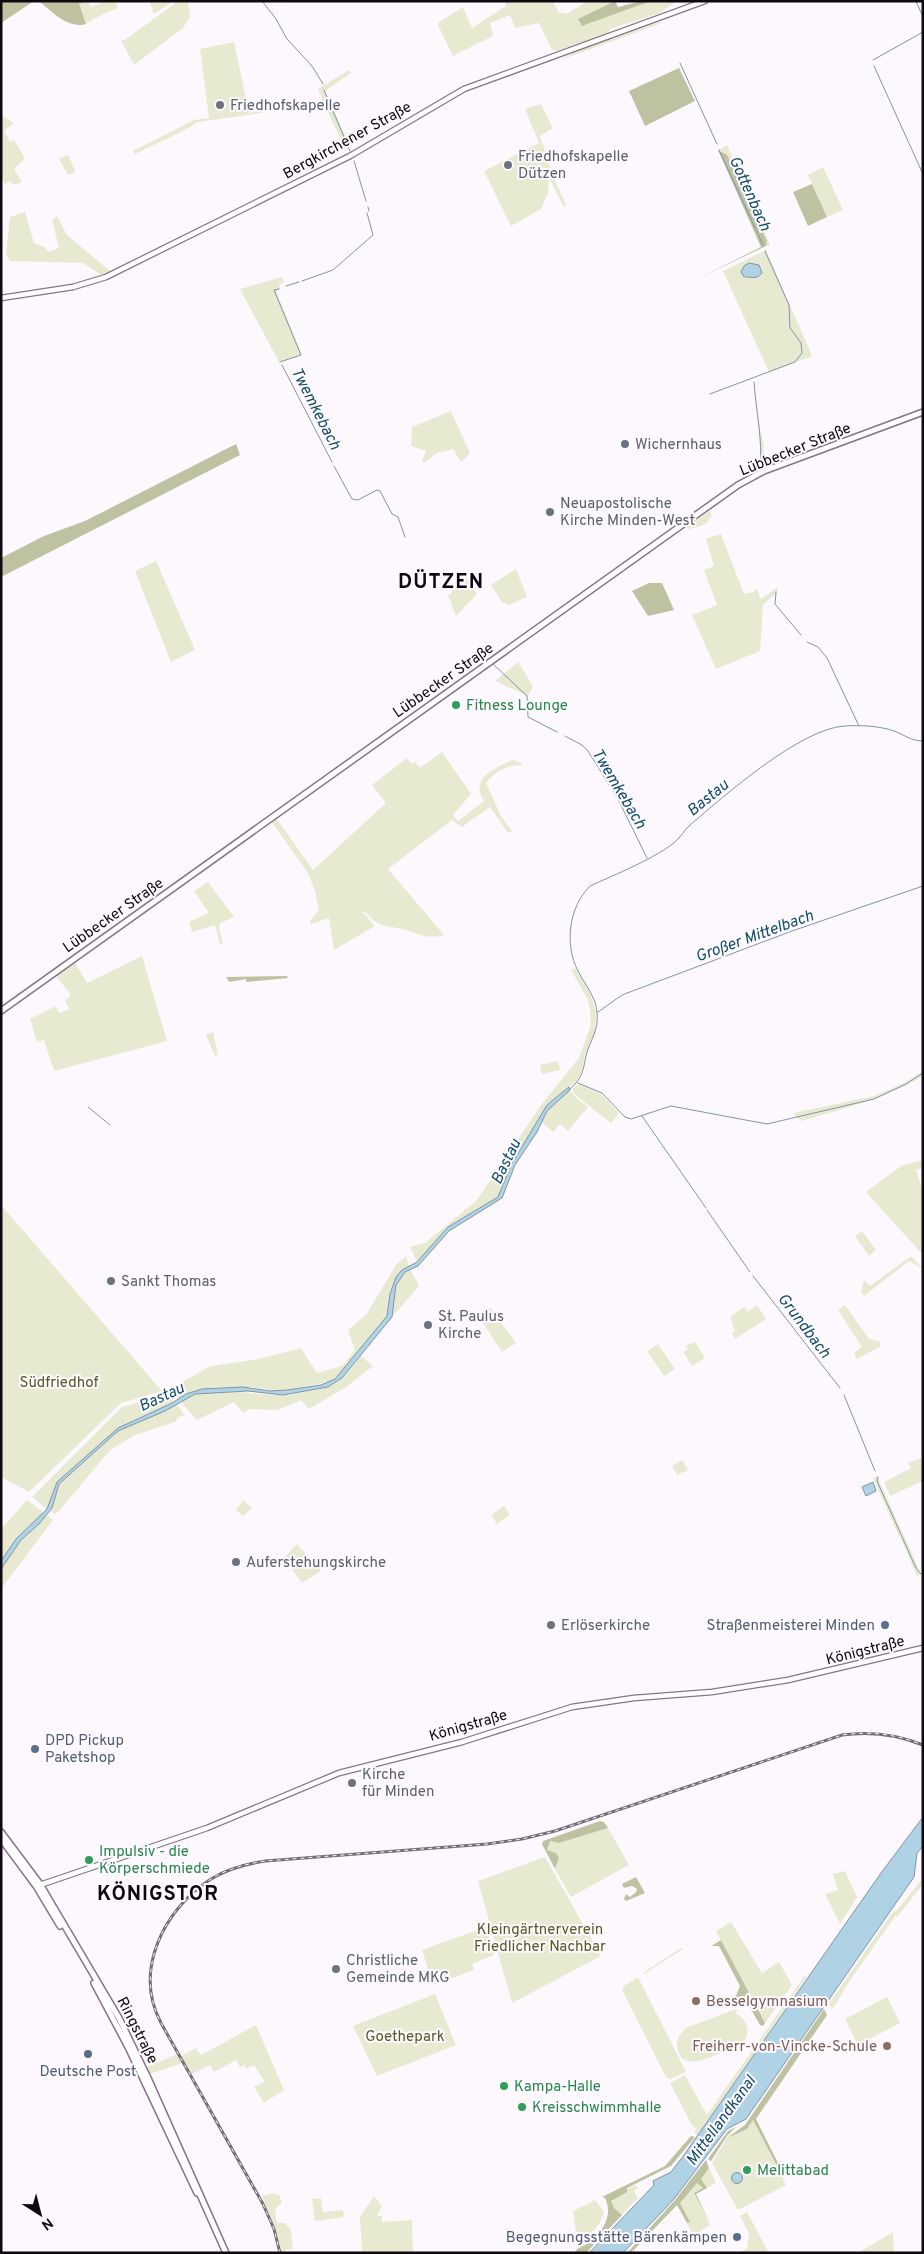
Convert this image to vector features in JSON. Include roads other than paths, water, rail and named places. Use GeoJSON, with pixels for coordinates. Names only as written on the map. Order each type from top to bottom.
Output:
{"type":"FeatureCollection","features":[{"type":"Feature","properties":{"kind":"main road","name":"Bergkirchener Straße"},"geometry":{"type":"LineString","coordinates":[[1,298],[73,287],[106,277],[350,156],[464,89],[706,1]]}},
{"type":"Feature","properties":{"kind":"main road","name":"Lübbecker Straße"},"geometry":{"type":"LineString","coordinates":[[1,1011],[738,485],[764,471],[923,412]]}},
{"type":"Feature","properties":{"kind":"main road","name":"Königstraße"},"geometry":{"type":"LineString","coordinates":[[38,1885],[207,1828],[339,1773],[462,1742],[572,1707],[634,1698],[712,1692],[788,1680],[923,1648]]}},
{"type":"Feature","properties":{"kind":"main road","name":"Ringstraße"},"geometry":{"type":"LineString","coordinates":[[1,1832],[38,1885],[115,2021],[225,2253]]}},
{"type":"Feature","properties":{"kind":"main road","name":"Ringstraße"},"geometry":{"type":"LineString","coordinates":[[1,1839],[38,1885]]}},
{"type":"Feature","properties":{"kind":"water"},"geometry":{"type":"Polygon","coordinates":[[[749,263],[759,265],[762,273],[755,278],[744,277],[741,272],[744,266],[749,263]]]}},
{"type":"Feature","properties":{"kind":"water"},"geometry":{"type":"Polygon","coordinates":[[[569,1087],[570,1090],[547,1111],[537,1132],[515,1165],[502,1198],[449,1231],[418,1266],[405,1272],[396,1285],[392,1317],[342,1378],[328,1387],[283,1395],[248,1391],[195,1394],[165,1411],[118,1431],[59,1484],[52,1508],[39,1524],[21,1540],[1,1569],[1,1561],[16,1539],[47,1509],[57,1482],[118,1428],[172,1403],[186,1394],[202,1389],[243,1387],[270,1391],[287,1390],[321,1385],[335,1379],[387,1316],[390,1294],[396,1277],[402,1270],[417,1262],[448,1227],[498,1197],[511,1165],[547,1105],[569,1087]]]}},
{"type":"Feature","properties":{"kind":"water"},"geometry":{"type":"Polygon","coordinates":[[[873,1482],[876,1491],[866,1496],[862,1487],[873,1482]]]}},
{"type":"Feature","properties":{"kind":"water","name":"Mittellandkanal"},"geometry":{"type":"Polygon","coordinates":[[[923,1817],[923,1846],[917,1853],[914,1877],[746,2119],[727,2129],[674,2199],[623,2253],[589,2253],[654,2185],[653,2181],[671,2172],[881,1873],[923,1817]]]}},
{"type":"Feature","properties":{"kind":"water"},"geometry":{"type":"Polygon","coordinates":[[[737,2172],[743,2178],[737,2184],[731,2178],[737,2172]]]}},
{"type":"Feature","properties":{"kind":"waterway","name":"Twemkebach"},"geometry":{"type":"LineString","coordinates":[[262,1],[276,19],[287,39],[312,66],[323,84]]}},
{"type":"Feature","properties":{"kind":"waterway"},"geometry":{"type":"LineString","coordinates":[[916,1],[923,17]]}},
{"type":"Feature","properties":{"kind":"waterway"},"geometry":{"type":"LineString","coordinates":[[873,60],[923,32]]}},
{"type":"Feature","properties":{"kind":"waterway","name":"Gottenbach"},"geometry":{"type":"LineString","coordinates":[[680,63],[717,144]]}},
{"type":"Feature","properties":{"kind":"waterway"},"geometry":{"type":"LineString","coordinates":[[874,66],[922,172]]}},
{"type":"Feature","properties":{"kind":"waterway","name":"Twemkebach"},"geometry":{"type":"LineString","coordinates":[[324,90],[350,151]]}},
{"type":"Feature","properties":{"kind":"waterway","name":"Gottenbach"},"geometry":{"type":"LineString","coordinates":[[719,150],[763,245]]}},
{"type":"Feature","properties":{"kind":"waterway","name":"Twemkebach"},"geometry":{"type":"LineString","coordinates":[[354,161],[366,201]]}},
{"type":"Feature","properties":{"kind":"waterway","name":"Twemkebach"},"geometry":{"type":"LineString","coordinates":[[368,207],[369,211]]}},
{"type":"Feature","properties":{"kind":"waterway","name":"Twemkebach"},"geometry":{"type":"LineString","coordinates":[[302,281],[333,270],[373,235],[367,213]]}},
{"type":"Feature","properties":{"kind":"waterway","name":"Gottenbach"},"geometry":{"type":"LineString","coordinates":[[710,394],[795,362],[802,353],[801,343],[790,328],[789,305],[765,251]]}},
{"type":"Feature","properties":{"kind":"waterway","name":"Twemkebach"},"geometry":{"type":"LineString","coordinates":[[286,286],[299,282]]}},
{"type":"Feature","properties":{"kind":"waterway","name":"Twemkebach"},"geometry":{"type":"LineString","coordinates":[[279,289],[274,290],[301,355],[280,362]]}},
{"type":"Feature","properties":{"kind":"waterway","name":"Twemkebach"},"geometry":{"type":"LineString","coordinates":[[282,365],[332,462]]}},
{"type":"Feature","properties":{"kind":"waterway","name":"Gottenbach"},"geometry":{"type":"LineString","coordinates":[[754,382],[760,436],[760,469]]}},
{"type":"Feature","properties":{"kind":"waterway","name":"Twemkebach"},"geometry":{"type":"LineString","coordinates":[[334,466],[352,499],[358,500],[377,490],[380,491],[392,514],[398,517],[405,537]]}},
{"type":"Feature","properties":{"kind":"waterway","name":"Gottenbach"},"geometry":{"type":"LineString","coordinates":[[776,592],[775,604],[801,635]]}},
{"type":"Feature","properties":{"kind":"waterway","name":"Gottenbach"},"geometry":{"type":"LineString","coordinates":[[807,642],[818,647],[827,658],[859,726]]}},
{"type":"Feature","properties":{"kind":"waterway","name":"Twemkebach"},"geometry":{"type":"LineString","coordinates":[[493,664],[527,696],[528,717],[557,732]]}},
{"type":"Feature","properties":{"kind":"waterway","name":"Bastau"},"geometry":{"type":"LineString","coordinates":[[570,1089],[577,1082],[581,1074],[597,1025],[595,1001],[578,971],[571,949],[570,938],[573,915],[577,904],[590,886],[634,866],[667,848],[690,825],[742,781],[807,738],[827,730],[845,726],[857,726],[889,729],[911,739],[923,741]]}},
{"type":"Feature","properties":{"kind":"waterway","name":"Twemkebach"},"geometry":{"type":"LineString","coordinates":[[565,736],[582,745],[588,751],[618,799],[647,858]]}},
{"type":"Feature","properties":{"kind":"waterway","name":"Großer Mittelbach"},"geometry":{"type":"LineString","coordinates":[[598,1012],[622,995],[792,931],[923,886]]}},
{"type":"Feature","properties":{"kind":"waterway"},"geometry":{"type":"LineString","coordinates":[[578,1083],[602,1093],[625,1117],[631,1119],[671,1106],[767,1124],[874,1099],[906,1084],[923,1073]]}},
{"type":"Feature","properties":{"kind":"waterway"},"geometry":{"type":"LineString","coordinates":[[88,1107],[110,1125]]}},
{"type":"Feature","properties":{"kind":"waterway","name":"Grundbach"},"geometry":{"type":"LineString","coordinates":[[642,1116],[706,1208]]}},
{"type":"Feature","properties":{"kind":"waterway","name":"Grundbach"},"geometry":{"type":"LineString","coordinates":[[707,1210],[750,1272]]}},
{"type":"Feature","properties":{"kind":"waterway","name":"Grundbach"},"geometry":{"type":"LineString","coordinates":[[753,1276],[840,1388]]}},
{"type":"Feature","properties":{"kind":"waterway","name":"Grundbach"},"geometry":{"type":"LineString","coordinates":[[844,1395],[875,1471]]}},
{"type":"Feature","properties":{"kind":"waterway","name":"Grundbach"},"geometry":{"type":"LineString","coordinates":[[878,1477],[877,1481],[916,1568],[921,1574]]}},
{"type":"Feature","properties":{"kind":"railway"},"geometry":{"type":"LineString","coordinates":[[280,2253],[274,2229],[263,2204],[161,2023],[153,2003],[150,1982],[152,1962],[158,1942],[167,1924],[179,1907],[194,1892],[224,1872],[244,1865],[265,1861],[487,1844],[522,1839],[555,1831],[842,1735],[883,1734],[923,1745]]}},
{"type":"Feature","properties":{"kind":"place","name":"Friedhofskapelle"},"geometry":{"type":"Point","coordinates":[220,105]}},
{"type":"Feature","properties":{"kind":"place","name":"Friedhofskapelle Dützen"},"geometry":{"type":"Point","coordinates":[508,165]}},
{"type":"Feature","properties":{"kind":"place","name":"Wichernhaus"},"geometry":{"type":"Point","coordinates":[625,444]}},
{"type":"Feature","properties":{"kind":"place","name":"Neuapostolische Kirche Minden-West"},"geometry":{"type":"Point","coordinates":[550,512]}},
{"type":"Feature","properties":{"kind":"place","name":"Fitness Lounge"},"geometry":{"type":"Point","coordinates":[456,705]}},
{"type":"Feature","properties":{"kind":"place","name":"Sankt Thomas"},"geometry":{"type":"Point","coordinates":[111,1281]}},
{"type":"Feature","properties":{"kind":"place","name":"St. Paulus Kirche"},"geometry":{"type":"Point","coordinates":[428,1325]}},
{"type":"Feature","properties":{"kind":"place","name":"Auferstehungskirche"},"geometry":{"type":"Point","coordinates":[236,1562]}},
{"type":"Feature","properties":{"kind":"place","name":"Erlöserkirche"},"geometry":{"type":"Point","coordinates":[551,1625]}},
{"type":"Feature","properties":{"kind":"place","name":"Straßenmeisterei Minden"},"geometry":{"type":"Point","coordinates":[885,1625]}},
{"type":"Feature","properties":{"kind":"place","name":"DPD Pickup Paketshop"},"geometry":{"type":"Point","coordinates":[35,1749]}},
{"type":"Feature","properties":{"kind":"place","name":"Kirche für Minden"},"geometry":{"type":"Point","coordinates":[352,1783]}},
{"type":"Feature","properties":{"kind":"place","name":"Impulsiv - die Körperschmiede"},"geometry":{"type":"Point","coordinates":[89,1860]}},
{"type":"Feature","properties":{"kind":"place","name":"Christliche Gemeinde MKG"},"geometry":{"type":"Point","coordinates":[336,1969]}},
{"type":"Feature","properties":{"kind":"place","name":"Besselgymnasium"},"geometry":{"type":"Point","coordinates":[696,2001]}},
{"type":"Feature","properties":{"kind":"place","name":"Freiherr-von-Vincke-Schule"},"geometry":{"type":"Point","coordinates":[887,2046]}},
{"type":"Feature","properties":{"kind":"place","name":"Deutsche Post"},"geometry":{"type":"Point","coordinates":[88,2054]}},
{"type":"Feature","properties":{"kind":"place","name":"Kampa-Halle"},"geometry":{"type":"Point","coordinates":[504,2086]}},
{"type":"Feature","properties":{"kind":"place","name":"Kreisschwimmhalle"},"geometry":{"type":"Point","coordinates":[522,2107]}},
{"type":"Feature","properties":{"kind":"place","name":"Melittabad"},"geometry":{"type":"Point","coordinates":[747,2170]}},
{"type":"Feature","properties":{"kind":"place","name":"Begegnungsstätte Bärenkämpen"},"geometry":{"type":"Point","coordinates":[737,2237]}},
{"type":"Feature","properties":{"kind":"district","name":"DÜTZEN"},"geometry":{"type":"Point","coordinates":[441,581]}},
{"type":"Feature","properties":{"kind":"district","name":"KÖNIGSTOR"},"geometry":{"type":"Point","coordinates":[158,1893]}},
{"type":"Feature","properties":{"kind":"park label","name":"Südfriedhof"},"geometry":{"type":"Point","coordinates":[59,1382]}},
{"type":"Feature","properties":{"kind":"park label","name":"Kleingärtnerverein Friedlicher Nachbar"},"geometry":{"type":"Point","coordinates":[540,1938]}},
{"type":"Feature","properties":{"kind":"park label","name":"Goethepark"},"geometry":{"type":"Point","coordinates":[405,2036]}}]}
